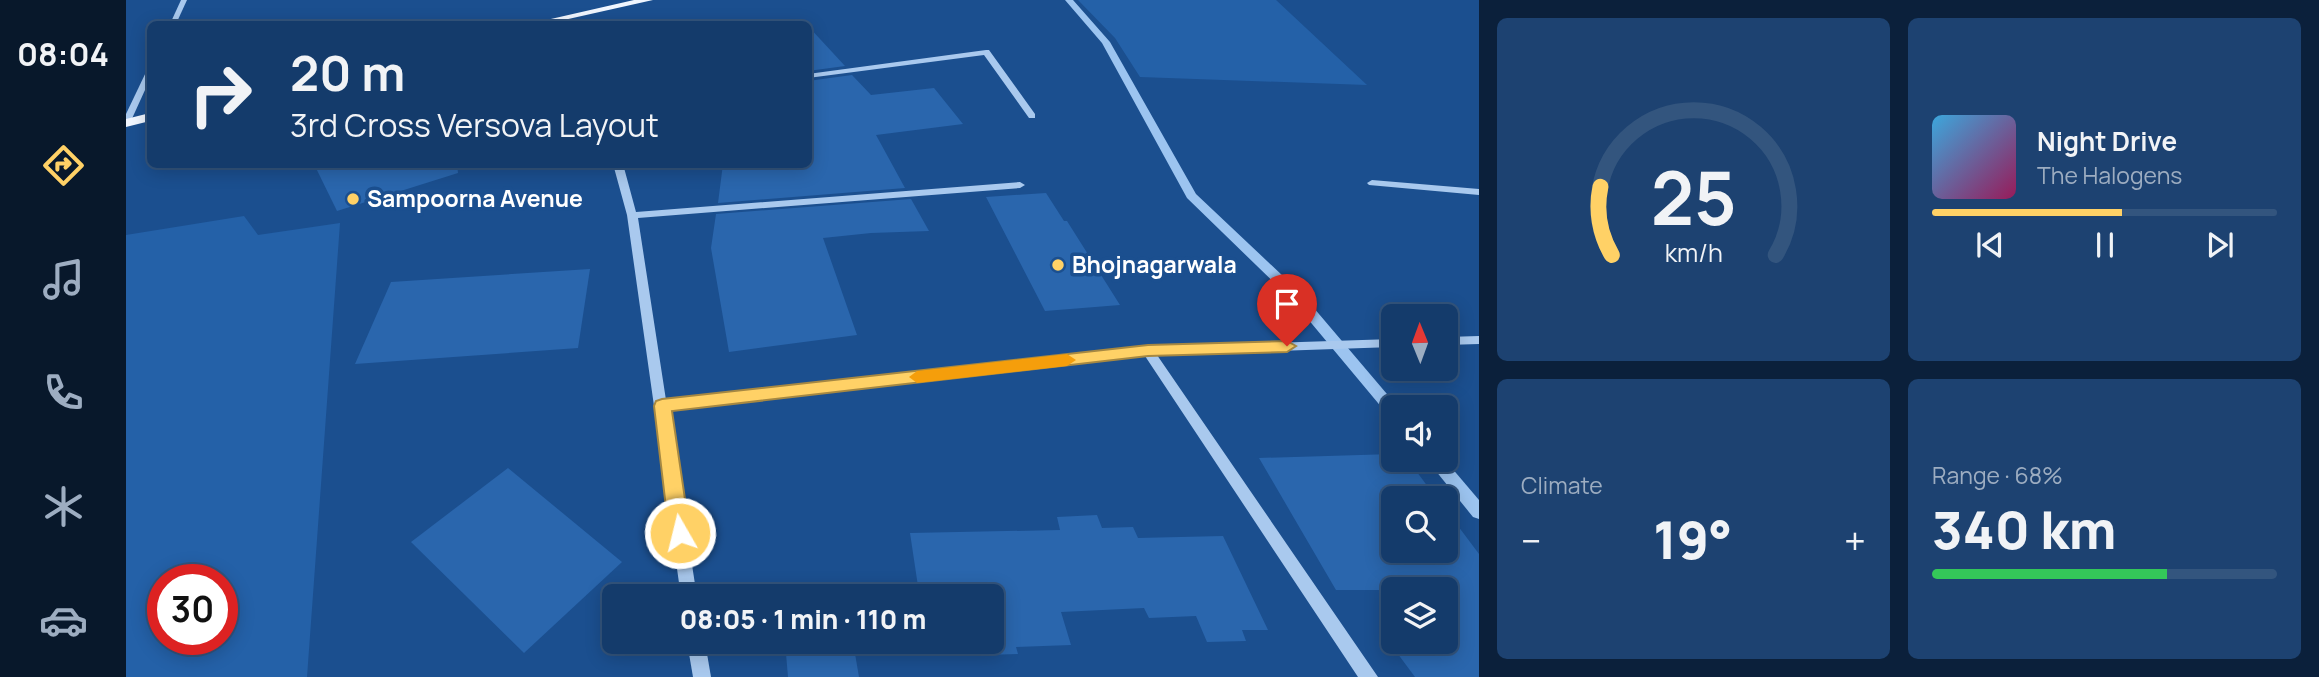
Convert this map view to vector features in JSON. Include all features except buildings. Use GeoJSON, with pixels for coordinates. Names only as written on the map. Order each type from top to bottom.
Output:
{"type":"FeatureCollection","features":[{"type":"Feature","properties":{"kind":"main road"},"geometry":{"type":"LineString","coordinates":[[548,21],[648,0]]}},
{"type":"Feature","properties":{"kind":"main road"},"geometry":{"type":"LineString","coordinates":[[126,123],[147,118]]}},
{"type":"Feature","properties":{"kind":"street"},"geometry":{"type":"LineString","coordinates":[[174,21],[184,0]]}},
{"type":"Feature","properties":{"kind":"street"},"geometry":{"type":"LineString","coordinates":[[812,75],[986,52],[1032,116]]}},
{"type":"Feature","properties":{"kind":"street"},"geometry":{"type":"LineString","coordinates":[[126,123],[147,78]]}},
{"type":"Feature","properties":{"kind":"street"},"geometry":{"type":"LineString","coordinates":[[619,168],[632,215],[687,584]]}},
{"type":"Feature","properties":{"kind":"street"},"geometry":{"type":"LineString","coordinates":[[1372,183],[1479,192]]}},
{"type":"Feature","properties":{"kind":"street"},"geometry":{"type":"LineString","coordinates":[[632,215],[1020,185]]}},
{"type":"Feature","properties":{"kind":"street"},"geometry":{"type":"LineString","coordinates":[[1458,341],[1479,340]]}},
{"type":"Feature","properties":{"kind":"street"},"geometry":{"type":"LineString","coordinates":[[662,406],[1148,351],[1381,343]]}},
{"type":"Feature","properties":{"kind":"street"},"geometry":{"type":"LineString","coordinates":[[1148,351],[1369,677]]}},
{"type":"Feature","properties":{"kind":"street"},"geometry":{"type":"LineString","coordinates":[[698,654],[702,677]]}},
{"type":"Feature","properties":{"kind":"shaded area"},"geometry":{"type":"Polygon","coordinates":[[[1078,0],[1276,0],[1367,85],[1140,77],[1115,38],[1078,0]]]}},
{"type":"Feature","properties":{"kind":"shaded area"},"geometry":{"type":"Polygon","coordinates":[[[244,216],[258,235],[340,223],[307,677],[126,677],[126,235],[244,216]]]}},
{"type":"Feature","properties":{"kind":"waterway"},"geometry":{"type":"LineString","coordinates":[[1069,0],[1106,42],[1191,196],[1297,297],[1381,397]]}},
{"type":"Feature","properties":{"kind":"waterway"},"geometry":{"type":"LineString","coordinates":[[1445,472],[1479,512]]}},
{"type":"Feature","properties":{"kind":"slow traffic"},"geometry":{"type":"LineString","coordinates":[[917,377],[1067,360]]}},
{"type":"Feature","properties":{"kind":"place","name":"Sampoorna Avenue"},"geometry":{"type":"Point","coordinates":[353,199]}},
{"type":"Feature","properties":{"kind":"place","name":"Bhojnagarwala"},"geometry":{"type":"Point","coordinates":[1058,265]}},
{"type":"Feature","properties":{"kind":"route"},"geometry":{"type":"LineString","coordinates":[[680,533],[662,406],[1148,351],[1287,346]]}}]}
